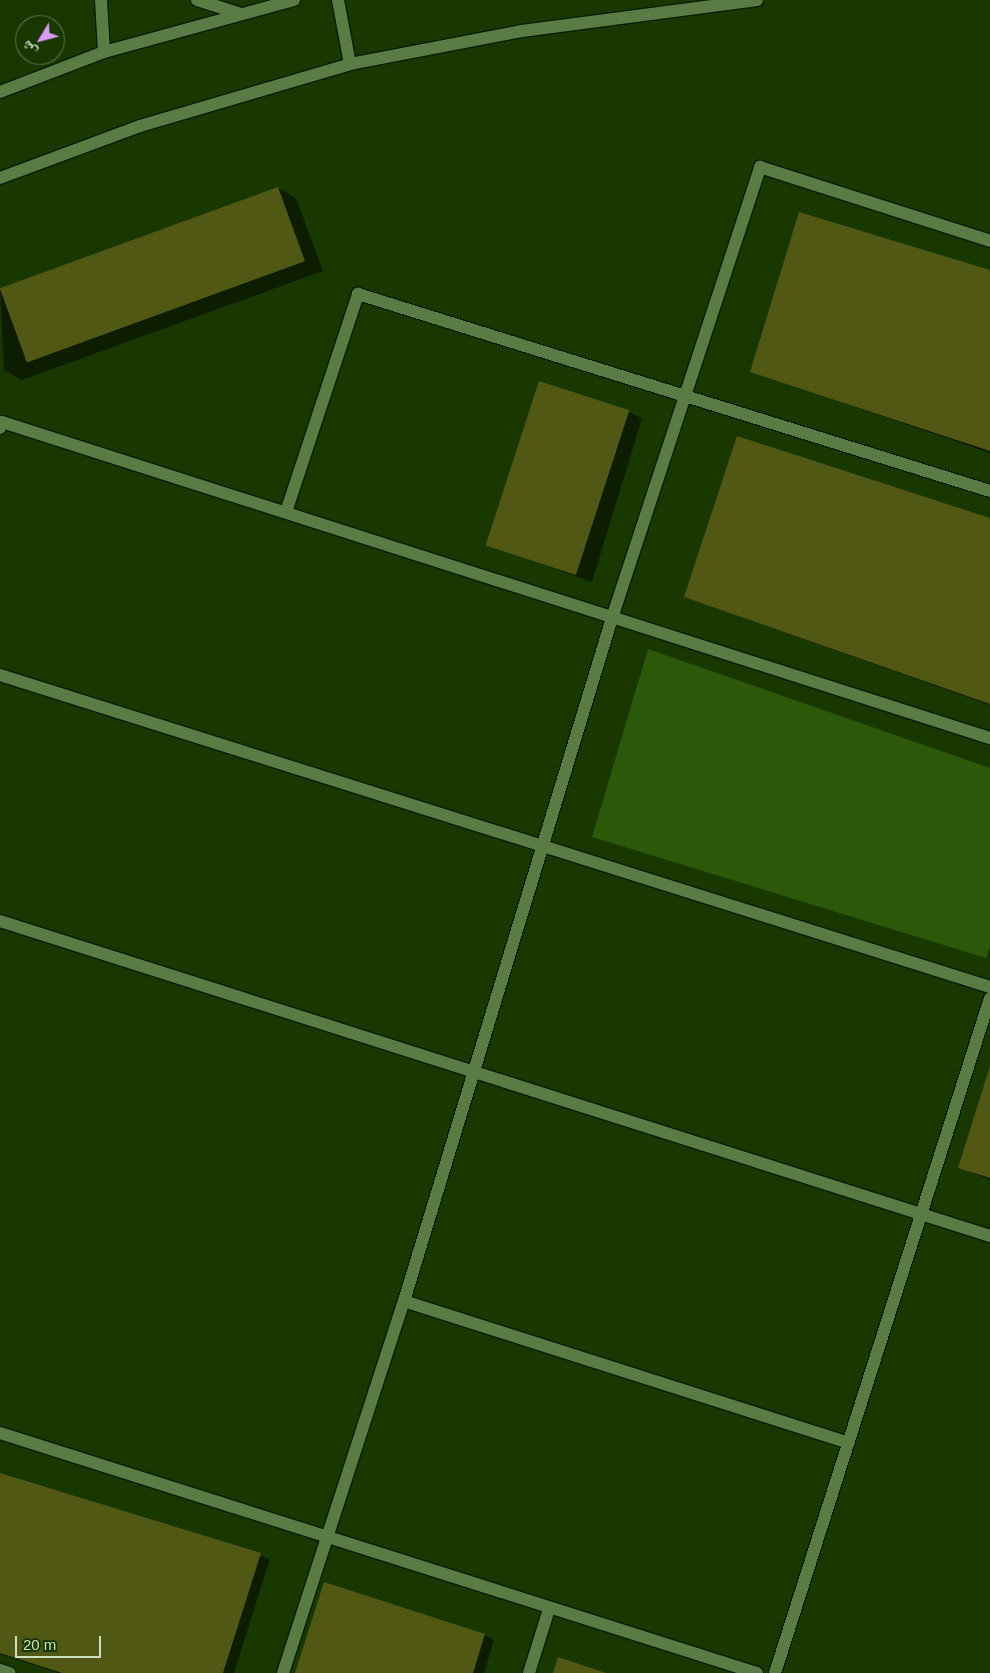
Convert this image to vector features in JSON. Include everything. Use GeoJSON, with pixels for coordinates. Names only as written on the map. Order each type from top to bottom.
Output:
{"type":"FeatureCollection","features":[{"type":"Feature","properties":{"kind":"street"},"geometry":{"type":"LineString","coordinates":[[101,0],[104,52]]}},
{"type":"Feature","properties":{"kind":"street"},"geometry":{"type":"LineString","coordinates":[[197,0],[238,14]]}},
{"type":"Feature","properties":{"kind":"street"},"geometry":{"type":"LineString","coordinates":[[0,92],[104,52],[294,0]]}},
{"type":"Feature","properties":{"kind":"street"},"geometry":{"type":"LineString","coordinates":[[338,0],[350,64]]}},
{"type":"Feature","properties":{"kind":"street"},"geometry":{"type":"LineString","coordinates":[[0,178],[140,126],[350,64],[522,32],[756,0]]}},
{"type":"Feature","properties":{"kind":"street"},"geometry":{"type":"LineString","coordinates":[[283,1673],[325,1535],[404,1301],[612,618],[688,393],[760,167],[990,241]]}},
{"type":"Feature","properties":{"kind":"street"},"geometry":{"type":"LineString","coordinates":[[286,512],[358,294],[688,393],[990,491]]}},
{"type":"Feature","properties":{"kind":"street"},"geometry":{"type":"LineString","coordinates":[[0,428],[2,422],[990,738]]}},
{"type":"Feature","properties":{"kind":"street"},"geometry":{"type":"LineString","coordinates":[[0,675],[544,844],[990,987]]}},
{"type":"Feature","properties":{"kind":"street"},"geometry":{"type":"LineString","coordinates":[[0,921],[923,1213],[990,1236]]}},
{"type":"Feature","properties":{"kind":"street"},"geometry":{"type":"LineString","coordinates":[[775,1673],[990,998]]}},
{"type":"Feature","properties":{"kind":"street"},"geometry":{"type":"LineString","coordinates":[[404,1301],[849,1443]]}},
{"type":"Feature","properties":{"kind":"street"},"geometry":{"type":"LineString","coordinates":[[0,1433],[325,1535],[549,1609],[757,1673]]}},
{"type":"Feature","properties":{"kind":"street"},"geometry":{"type":"LineString","coordinates":[[529,1673],[549,1609]]}},
{"type":"Feature","properties":{"kind":"street"},"geometry":{"type":"LineString","coordinates":[[0,1670],[10,1673]]}},
{"type":"Feature","properties":{"kind":"green space"},"geometry":{"type":"Polygon","coordinates":[[[648,649],[990,768],[990,946],[986,958],[592,837],[648,649]]]}},
{"type":"Feature","properties":{"kind":"building"},"geometry":{"type":"Polygon","coordinates":[[[278,187],[305,261],[27,362],[0,288],[278,187]]]}},
{"type":"Feature","properties":{"kind":"building"},"geometry":{"type":"Polygon","coordinates":[[[799,212],[990,270],[990,451],[750,372],[799,212]]]}},
{"type":"Feature","properties":{"kind":"building"},"geometry":{"type":"Polygon","coordinates":[[[539,381],[629,410],[576,575],[486,546],[539,381]]]}},
{"type":"Feature","properties":{"kind":"building"},"geometry":{"type":"Polygon","coordinates":[[[737,436],[990,518],[990,704],[684,597],[737,436]]]}},
{"type":"Feature","properties":{"kind":"building"},"geometry":{"type":"Polygon","coordinates":[[[990,1066],[990,1178],[958,1168],[990,1066]]]}},
{"type":"Feature","properties":{"kind":"building"},"geometry":{"type":"Polygon","coordinates":[[[0,1473],[261,1553],[223,1673],[62,1673],[0,1653],[0,1473]]]}},
{"type":"Feature","properties":{"kind":"building"},"geometry":{"type":"Polygon","coordinates":[[[324,1582],[485,1634],[473,1673],[295,1673],[324,1582]]]}},
{"type":"Feature","properties":{"kind":"building"},"geometry":{"type":"Polygon","coordinates":[[[558,1657],[606,1673],[553,1673],[558,1657]]]}}]}
